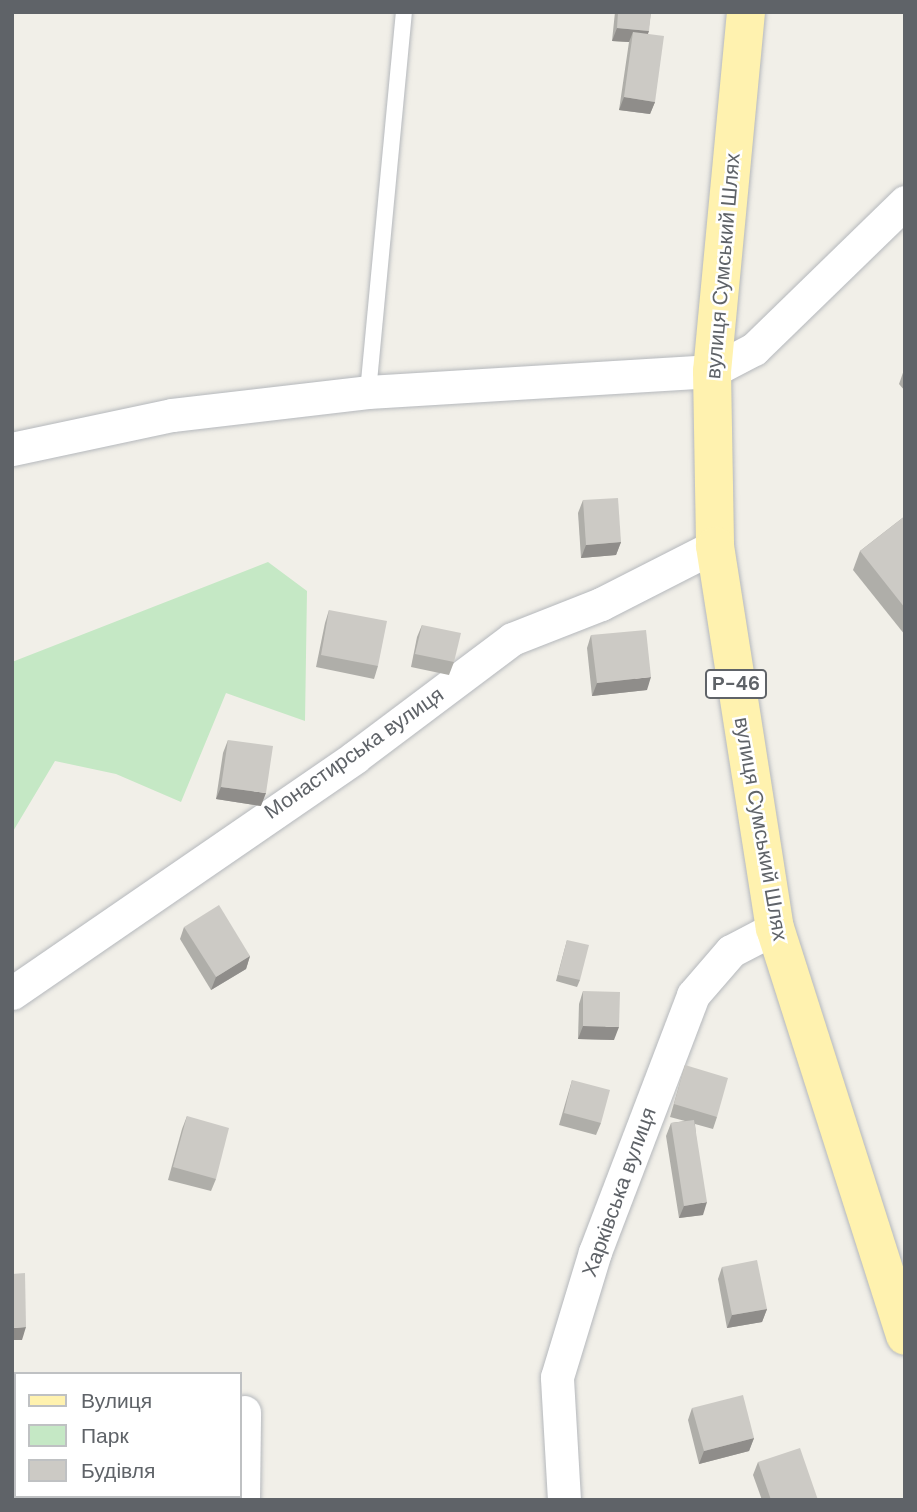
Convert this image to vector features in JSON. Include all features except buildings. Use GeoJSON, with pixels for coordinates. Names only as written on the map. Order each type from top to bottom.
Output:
{"type":"FeatureCollection","features":[{"type":"Feature","properties":{"kind":"main road","name":"вулиця Сумський Шлях"},"geometry":{"type":"LineString","coordinates":[[746,12],[712,371],[715,546],[775,928],[905,1336]]}},
{"type":"Feature","properties":{"kind":"street"},"geometry":{"type":"LineString","coordinates":[[12,449],[172,415],[368,392],[712,371],[754,349],[905,202]]}},
{"type":"Feature","properties":{"kind":"street","name":"Монастирська вулиця"},"geometry":{"type":"LineString","coordinates":[[12,993],[355,757],[512,639],[601,604],[715,546]]}},
{"type":"Feature","properties":{"kind":"street","name":"Харківська вулиця"},"geometry":{"type":"LineString","coordinates":[[564,1500],[557,1377],[595,1252],[693,995],[731,951],[775,928]]}},
{"type":"Feature","properties":{"kind":"street"},"geometry":{"type":"LineString","coordinates":[[243,1500],[244,1412]]}},
{"type":"Feature","properties":{"kind":"lane"},"geometry":{"type":"LineString","coordinates":[[368,392],[404,13]]}},
{"type":"Feature","properties":{"kind":"green space"},"geometry":{"type":"Polygon","coordinates":[[[268,562],[307,591],[305,721],[226,693],[181,802],[116,774],[55,761],[12,833],[12,662],[268,562]]]}}]}
